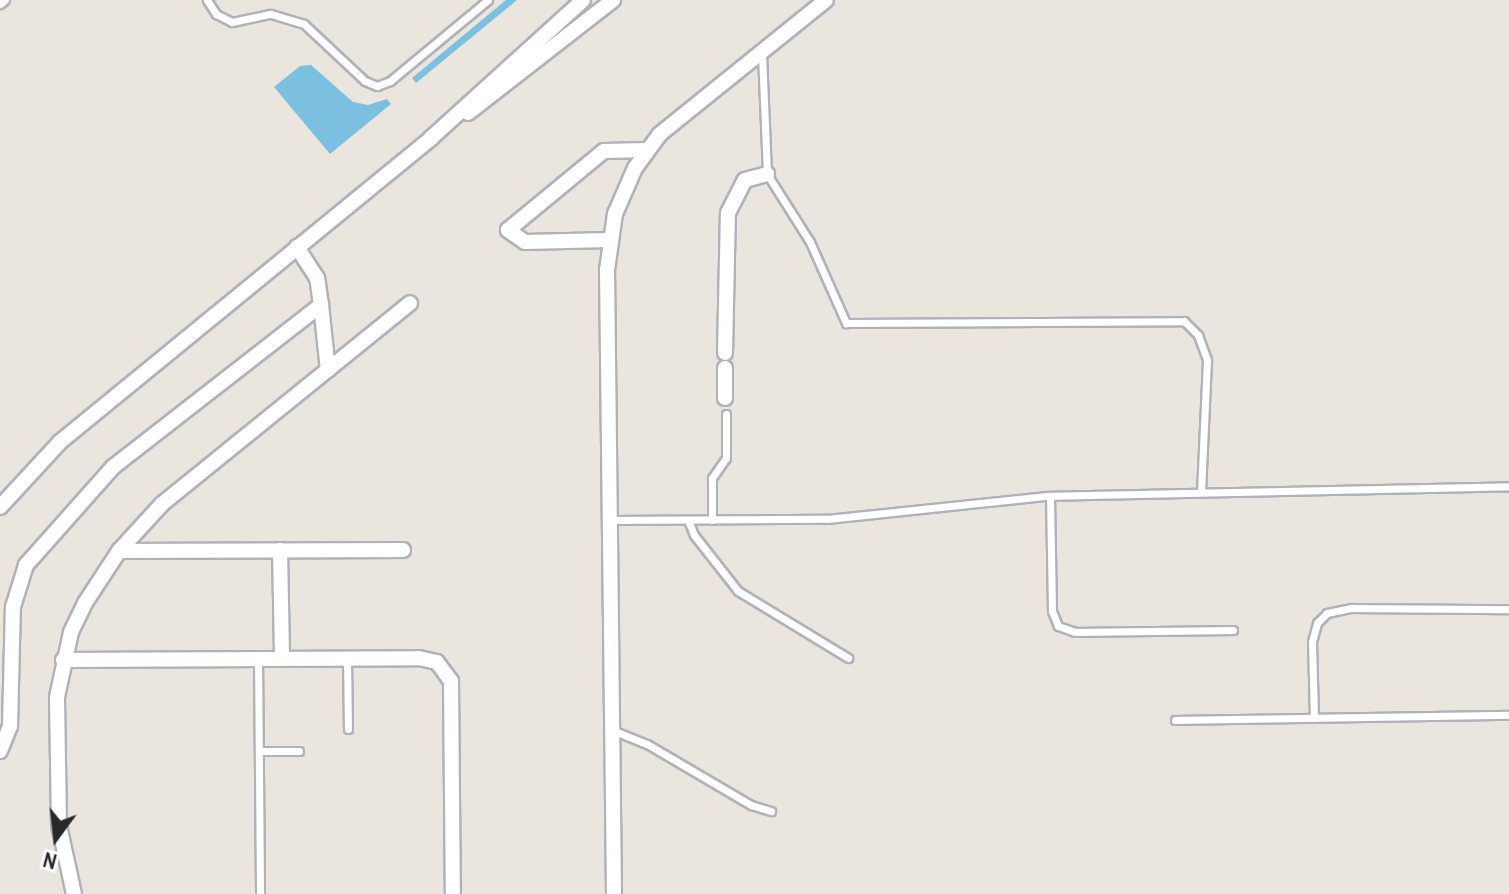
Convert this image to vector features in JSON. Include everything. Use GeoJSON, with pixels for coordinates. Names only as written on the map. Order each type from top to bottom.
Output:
{"type":"FeatureCollection","features":[{"type":"Feature","properties":{"kind":"street"},"geometry":{"type":"LineString","coordinates":[[0,490],[30,471],[431,138],[583,0]]}},
{"type":"Feature","properties":{"kind":"street"},"geometry":{"type":"LineString","coordinates":[[431,138],[516,79],[613,0]]}},
{"type":"Feature","properties":{"kind":"street"},"geometry":{"type":"LineString","coordinates":[[614,894],[609,240],[621,195],[647,150],[672,123],[826,0]]}},
{"type":"Feature","properties":{"kind":"street"},"geometry":{"type":"LineString","coordinates":[[609,240],[525,242],[508,230],[604,151],[647,150]]}},
{"type":"Feature","properties":{"kind":"street"},"geometry":{"type":"LineString","coordinates":[[725,398],[728,213],[741,184],[767,174]]}},
{"type":"Feature","properties":{"kind":"street"},"geometry":{"type":"LineString","coordinates":[[297,247],[317,278],[328,370]]}},
{"type":"Feature","properties":{"kind":"street"},"geometry":{"type":"LineString","coordinates":[[74,894],[59,817],[56,734],[63,660],[78,616],[119,551],[162,504],[410,303]]}},
{"type":"Feature","properties":{"kind":"street"},"geometry":{"type":"LineString","coordinates":[[0,751],[10,726],[13,607],[31,556],[113,467],[321,305]]}},
{"type":"Feature","properties":{"kind":"street"},"geometry":{"type":"LineString","coordinates":[[0,507],[30,471]]}},
{"type":"Feature","properties":{"kind":"street"},"geometry":{"type":"LineString","coordinates":[[280,550],[282,658]]}},
{"type":"Feature","properties":{"kind":"street"},"geometry":{"type":"LineString","coordinates":[[119,551],[403,550]]}},
{"type":"Feature","properties":{"kind":"street"},"geometry":{"type":"LineString","coordinates":[[63,660],[425,658],[449,675],[453,894]]}},
{"type":"Feature","properties":{"kind":"lane"},"geometry":{"type":"LineString","coordinates":[[0,4],[5,0]]}},
{"type":"Feature","properties":{"kind":"lane"},"geometry":{"type":"LineString","coordinates":[[207,0],[216,14],[232,22],[271,14],[304,24],[365,81],[377,86],[390,81],[488,0]]}},
{"type":"Feature","properties":{"kind":"lane"},"geometry":{"type":"LineString","coordinates":[[762,51],[767,174],[810,242],[846,323],[1173,320],[1189,325],[1202,342],[1208,370],[1201,492]]}},
{"type":"Feature","properties":{"kind":"lane"},"geometry":{"type":"LineString","coordinates":[[712,520],[712,478],[726,458],[726,414]]}},
{"type":"Feature","properties":{"kind":"lane"},"geometry":{"type":"LineString","coordinates":[[610,520],[827,519],[1050,496],[1509,486]]}},
{"type":"Feature","properties":{"kind":"lane"},"geometry":{"type":"LineString","coordinates":[[1050,496],[1052,611],[1058,626],[1075,632],[1233,630]]}},
{"type":"Feature","properties":{"kind":"lane"},"geometry":{"type":"LineString","coordinates":[[688,520],[694,535],[741,594],[848,658]]}},
{"type":"Feature","properties":{"kind":"lane"},"geometry":{"type":"LineString","coordinates":[[1314,718],[1313,635],[1327,613],[1351,608],[1509,609]]}},
{"type":"Feature","properties":{"kind":"lane"},"geometry":{"type":"LineString","coordinates":[[258,658],[260,894]]}},
{"type":"Feature","properties":{"kind":"lane"},"geometry":{"type":"LineString","coordinates":[[347,658],[348,729]]}},
{"type":"Feature","properties":{"kind":"lane"},"geometry":{"type":"LineString","coordinates":[[1175,720],[1509,715]]}},
{"type":"Feature","properties":{"kind":"lane"},"geometry":{"type":"LineString","coordinates":[[612,730],[642,741],[751,805],[771,811]]}},
{"type":"Feature","properties":{"kind":"lane"},"geometry":{"type":"LineString","coordinates":[[259,751],[299,751]]}},
{"type":"Feature","properties":{"kind":"water"},"geometry":{"type":"Polygon","coordinates":[[[506,0],[517,0],[416,83],[412,78],[506,0]]]}},
{"type":"Feature","properties":{"kind":"water"},"geometry":{"type":"Polygon","coordinates":[[[311,65],[353,102],[368,105],[387,99],[391,104],[330,154],[274,87],[300,66],[311,65]]]}}]}
